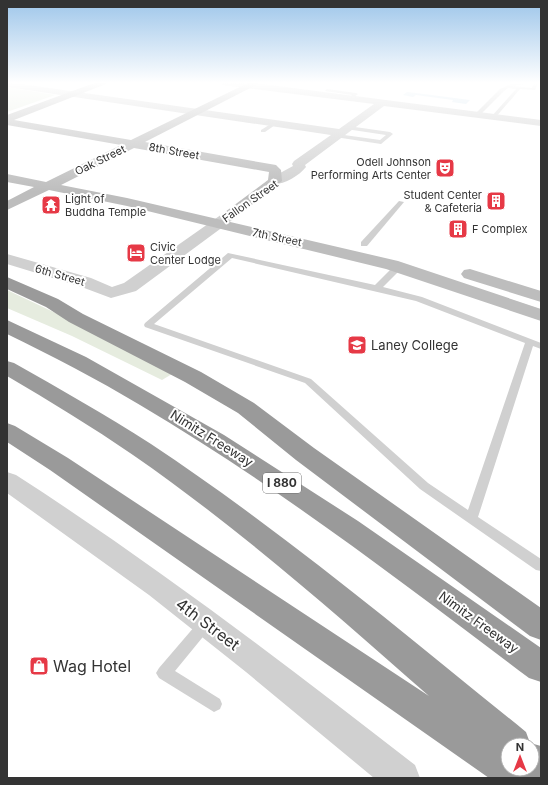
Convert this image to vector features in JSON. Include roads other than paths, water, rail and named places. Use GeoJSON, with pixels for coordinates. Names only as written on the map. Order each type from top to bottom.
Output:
{"type":"FeatureCollection","features":[{"type":"Feature","properties":{"kind":"highway"},"geometry":{"type":"LineString","coordinates":[[7,282],[52,303],[76,318],[193,377],[246,408],[305,454],[541,626]]}},
{"type":"Feature","properties":{"kind":"highway","name":"Nimitz Freeway"},"geometry":{"type":"LineString","coordinates":[[7,326],[130,389],[248,460],[379,550],[541,667]]}},
{"type":"Feature","properties":{"kind":"highway"},"geometry":{"type":"LineString","coordinates":[[7,367],[102,422],[148,452],[212,498],[325,586],[504,737]]}},
{"type":"Feature","properties":{"kind":"highway"},"geometry":{"type":"LineString","coordinates":[[7,431],[59,464],[521,778]]}},
{"type":"Feature","properties":{"kind":"main road","name":"Oak Street"},"geometry":{"type":"LineString","coordinates":[[7,206],[185,119]]}},
{"type":"Feature","properties":{"kind":"main road","name":"8th Street"},"geometry":{"type":"LineString","coordinates":[[7,121],[271,168]]}},
{"type":"Feature","properties":{"kind":"main road"},"geometry":{"type":"LineString","coordinates":[[271,168],[276,175],[276,181]]}},
{"type":"Feature","properties":{"kind":"main road","name":"7th Street"},"geometry":{"type":"LineString","coordinates":[[7,178],[127,202],[228,216],[364,244],[428,261],[541,297]]}},
{"type":"Feature","properties":{"kind":"main road","name":"Fallon Street"},"geometry":{"type":"LineString","coordinates":[[228,216],[276,181]]}},
{"type":"Feature","properties":{"kind":"main road"},"geometry":{"type":"LineString","coordinates":[[127,202],[200,215],[223,214],[228,216]]}},
{"type":"Feature","properties":{"kind":"main road","name":"7th Street"},"geometry":{"type":"LineString","coordinates":[[228,216],[323,247],[398,267],[541,315]]}},
{"type":"Feature","properties":{"kind":"street"},"geometry":{"type":"LineString","coordinates":[[241,119],[342,132]]}},
{"type":"Feature","properties":{"kind":"street","name":"Fallon Street"},"geometry":{"type":"LineString","coordinates":[[276,181],[291,174],[300,167],[298,164],[360,119]]}},
{"type":"Feature","properties":{"kind":"street"},"geometry":{"type":"LineString","coordinates":[[506,119],[541,123]]}},
{"type":"Feature","properties":{"kind":"street","name":"8th Street"},"geometry":{"type":"LineString","coordinates":[[271,168],[298,164]]}},
{"type":"Feature","properties":{"kind":"street","name":"Fallon Street"},"geometry":{"type":"LineString","coordinates":[[111,293],[130,287],[228,216]]}},
{"type":"Feature","properties":{"kind":"street","name":"6th Street"},"geometry":{"type":"LineString","coordinates":[[7,259],[85,282],[111,293]]}},
{"type":"Feature","properties":{"kind":"street","name":"4th Street"},"geometry":{"type":"LineString","coordinates":[[7,481],[108,550],[255,659],[402,778]]}},
{"type":"Feature","properties":{"kind":"lane"},"geometry":{"type":"LineString","coordinates":[[263,132],[276,124]]}},
{"type":"Feature","properties":{"kind":"lane"},"geometry":{"type":"LineString","coordinates":[[342,132],[390,134],[381,142],[342,132]]}},
{"type":"Feature","properties":{"kind":"lane"},"geometry":{"type":"LineString","coordinates":[[364,244],[401,202]]}},
{"type":"Feature","properties":{"kind":"lane"},"geometry":{"type":"LineString","coordinates":[[541,346],[419,299],[231,255],[148,325],[308,381],[424,486],[472,517],[541,566]]}},
{"type":"Feature","properties":{"kind":"lane"},"geometry":{"type":"LineString","coordinates":[[377,288],[398,267]]}},
{"type":"Feature","properties":{"kind":"lane"},"geometry":{"type":"LineString","coordinates":[[472,517],[530,341]]}},
{"type":"Feature","properties":{"kind":"lane"},"geometry":{"type":"LineString","coordinates":[[206,623],[164,673],[214,704]]}},
{"type":"Feature","properties":{"kind":"place","name":"Odell Johnson Performing Arts Center"},"geometry":{"type":"Point","coordinates":[445,168]}},
{"type":"Feature","properties":{"kind":"place","name":"Student Center & Cafeteria"},"geometry":{"type":"Point","coordinates":[496,201]}},
{"type":"Feature","properties":{"kind":"place","name":"Light of Buddha Temple"},"geometry":{"type":"Point","coordinates":[51,205]}},
{"type":"Feature","properties":{"kind":"place","name":"F Complex"},"geometry":{"type":"Point","coordinates":[458,229]}},
{"type":"Feature","properties":{"kind":"place","name":"Civic Center Lodge"},"geometry":{"type":"Point","coordinates":[136,253]}},
{"type":"Feature","properties":{"kind":"place","name":"Laney College"},"geometry":{"type":"Point","coordinates":[357,345]}},
{"type":"Feature","properties":{"kind":"place","name":"Wag Hotel"},"geometry":{"type":"Point","coordinates":[39,666]}}]}
